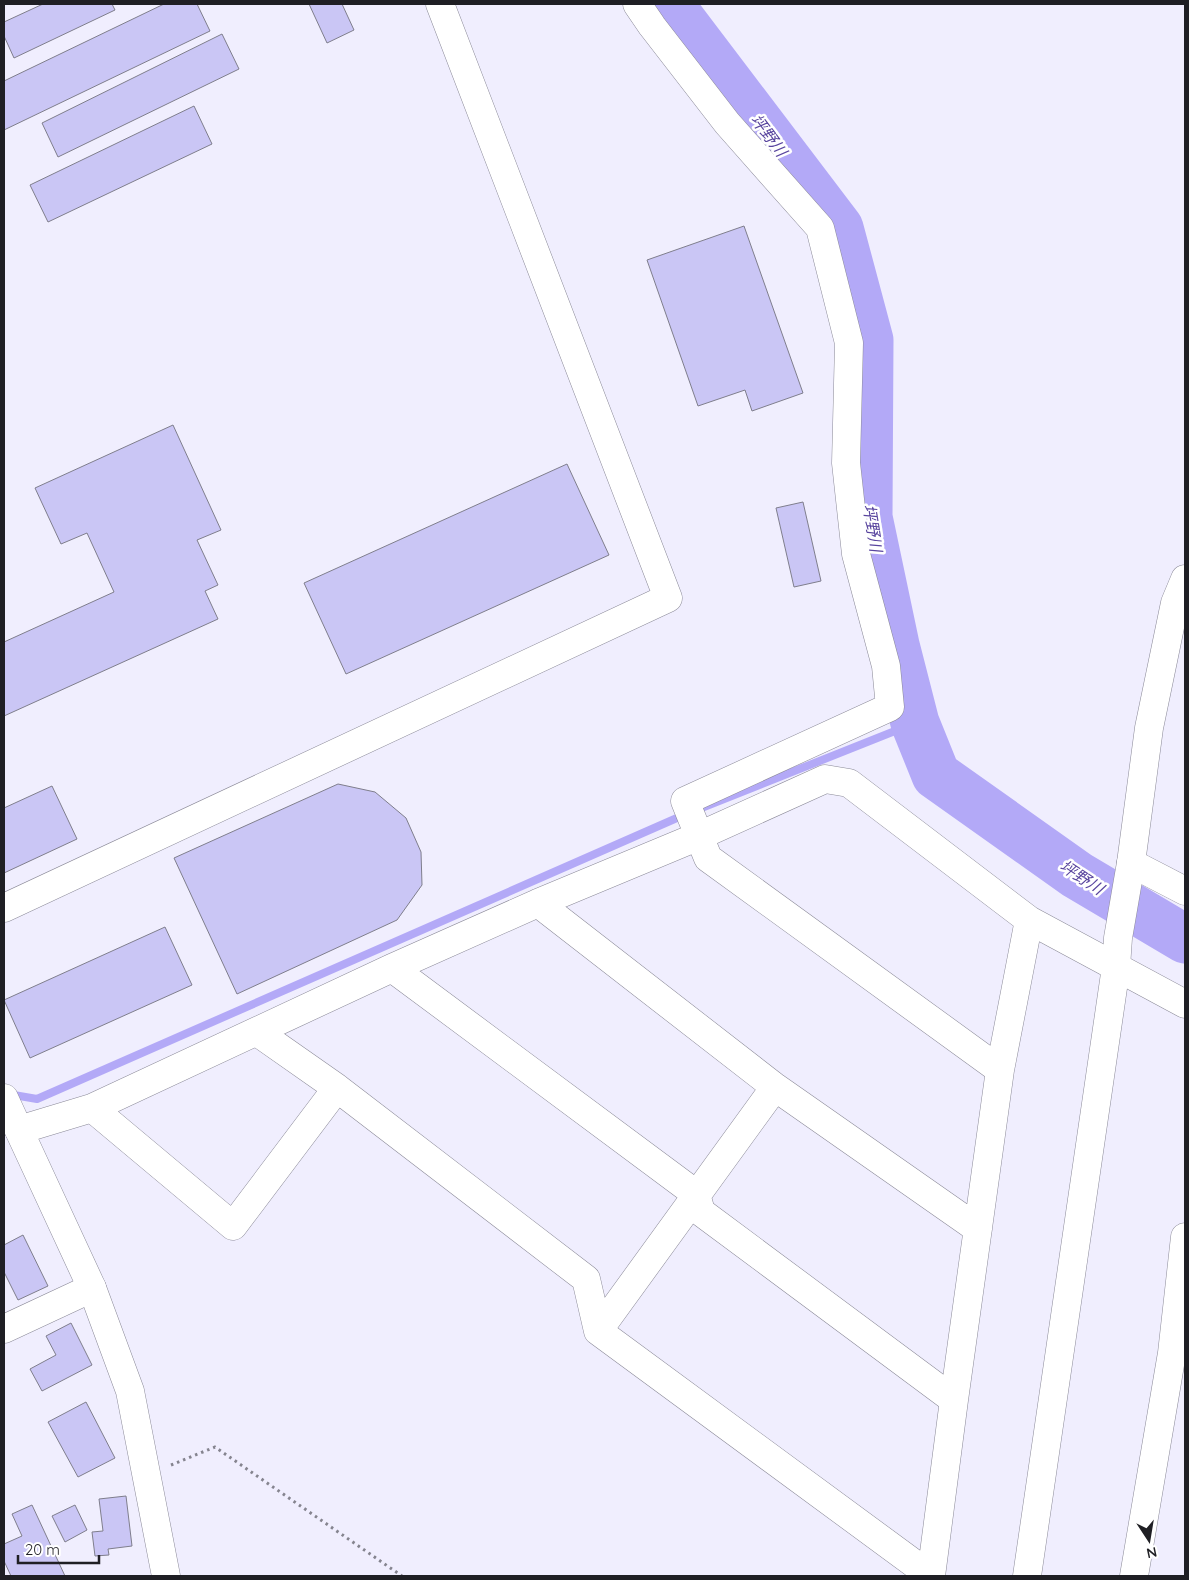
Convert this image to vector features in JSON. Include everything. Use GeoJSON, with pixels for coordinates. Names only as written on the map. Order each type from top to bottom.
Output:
{"type":"FeatureCollection","features":[{"type":"Feature","properties":{"kind":"street"},"geometry":{"type":"LineString","coordinates":[[4,908],[668,598],[440,4]]}},
{"type":"Feature","properties":{"kind":"street"},"geometry":{"type":"LineString","coordinates":[[638,4],[652,26],[727,123],[820,228],[850,343],[846,463],[856,554],[886,666],[890,707],[685,801],[708,858],[1000,1070]]}},
{"type":"Feature","properties":{"kind":"street"},"geometry":{"type":"LineString","coordinates":[[1027,1576],[1149,728],[1175,603],[1185,579]]}},
{"type":"Feature","properties":{"kind":"street"},"geometry":{"type":"LineString","coordinates":[[19,1130],[92,1108],[392,968],[699,836],[825,779],[849,783],[1028,920],[1185,1004]]}},
{"type":"Feature","properties":{"kind":"street"},"geometry":{"type":"LineString","coordinates":[[1129,873],[1185,890]]}},
{"type":"Feature","properties":{"kind":"street"},"geometry":{"type":"LineString","coordinates":[[538,904],[776,1087],[978,1229]]}},
{"type":"Feature","properties":{"kind":"street"},"geometry":{"type":"LineString","coordinates":[[257,1032],[337,1088],[586,1279],[598,1331],[931,1576],[1000,1070],[1028,920]]}},
{"type":"Feature","properties":{"kind":"street"},"geometry":{"type":"LineString","coordinates":[[392,968],[696,1194],[701,1212],[954,1400]]}},
{"type":"Feature","properties":{"kind":"street"},"geometry":{"type":"LineString","coordinates":[[598,1331],[696,1194],[776,1087]]}},
{"type":"Feature","properties":{"kind":"street"},"geometry":{"type":"LineString","coordinates":[[92,1108],[232,1226],[337,1088]]}},
{"type":"Feature","properties":{"kind":"street"},"geometry":{"type":"LineString","coordinates":[[4,1098],[92,1288],[130,1390],[166,1576]]}},
{"type":"Feature","properties":{"kind":"street"},"geometry":{"type":"LineString","coordinates":[[1134,1576],[1179,1355],[1185,1237]]}},
{"type":"Feature","properties":{"kind":"street"},"geometry":{"type":"LineString","coordinates":[[4,1329],[92,1288]]}},
{"type":"Feature","properties":{"kind":"path"},"geometry":{"type":"LineString","coordinates":[[146,1475],[215,1447],[402,1576]]}},
{"type":"Feature","properties":{"kind":"building"},"geometry":{"type":"Polygon","coordinates":[[[43,4],[112,4],[115,10],[14,58],[4,36],[4,22],[43,4]]]}},
{"type":"Feature","properties":{"kind":"building"},"geometry":{"type":"Polygon","coordinates":[[[164,4],[197,4],[210,31],[4,130],[4,81],[164,4]]]}},
{"type":"Feature","properties":{"kind":"building"},"geometry":{"type":"Polygon","coordinates":[[[309,4],[342,4],[354,30],[327,43],[309,4]]]}},
{"type":"Feature","properties":{"kind":"building"},"geometry":{"type":"Polygon","coordinates":[[[222,34],[239,69],[58,157],[42,123],[222,34]]]}},
{"type":"Feature","properties":{"kind":"building"},"geometry":{"type":"Polygon","coordinates":[[[194,106],[212,144],[48,222],[30,185],[194,106]]]}},
{"type":"Feature","properties":{"kind":"building"},"geometry":{"type":"Polygon","coordinates":[[[744,226],[803,393],[752,411],[745,390],[698,406],[647,260],[744,226]]]}},
{"type":"Feature","properties":{"kind":"building"},"geometry":{"type":"Polygon","coordinates":[[[173,425],[221,530],[197,540],[218,585],[205,591],[218,619],[4,716],[4,642],[114,592],[87,533],[61,544],[35,488],[173,425]]]}},
{"type":"Feature","properties":{"kind":"building"},"geometry":{"type":"Polygon","coordinates":[[[567,464],[609,555],[346,674],[304,583],[567,464]]]}},
{"type":"Feature","properties":{"kind":"building"},"geometry":{"type":"Polygon","coordinates":[[[803,502],[821,581],[794,587],[776,508],[803,502]]]}},
{"type":"Feature","properties":{"kind":"building"},"geometry":{"type":"Polygon","coordinates":[[[338,784],[375,792],[406,818],[421,852],[422,885],[397,920],[237,994],[174,858],[338,784]]]}},
{"type":"Feature","properties":{"kind":"building"},"geometry":{"type":"Polygon","coordinates":[[[52,786],[77,839],[4,873],[4,808],[52,786]]]}},
{"type":"Feature","properties":{"kind":"building"},"geometry":{"type":"Polygon","coordinates":[[[165,927],[192,985],[30,1058],[4,1000],[165,927]]]}},
{"type":"Feature","properties":{"kind":"building"},"geometry":{"type":"Polygon","coordinates":[[[23,1235],[48,1286],[18,1300],[4,1272],[4,1245],[23,1235]]]}},
{"type":"Feature","properties":{"kind":"building"},"geometry":{"type":"Polygon","coordinates":[[[71,1323],[92,1365],[42,1391],[30,1369],[56,1355],[46,1336],[71,1323]]]}},
{"type":"Feature","properties":{"kind":"building"},"geometry":{"type":"Polygon","coordinates":[[[86,1402],[115,1458],[78,1477],[48,1422],[86,1402]]]}},
{"type":"Feature","properties":{"kind":"building"},"geometry":{"type":"Polygon","coordinates":[[[126,1496],[132,1546],[108,1549],[109,1555],[95,1556],[92,1532],[103,1531],[99,1499],[126,1496]]]}},
{"type":"Feature","properties":{"kind":"building"},"geometry":{"type":"Polygon","coordinates":[[[32,1505],[65,1576],[11,1576],[4,1561],[4,1544],[22,1536],[12,1514],[32,1505]]]}},
{"type":"Feature","properties":{"kind":"building"},"geometry":{"type":"Polygon","coordinates":[[[75,1505],[87,1530],[65,1542],[52,1516],[75,1505]]]}},
{"type":"Feature","properties":{"kind":"waterway","name":"坪野川"},"geometry":{"type":"LineString","coordinates":[[669,4],[839,228],[869,340],[868,517],[895,645],[915,723],[936,775],[1077,875],[1185,939]]}},
{"type":"Feature","properties":{"kind":"waterway"},"geometry":{"type":"LineString","coordinates":[[704,807],[915,723]]}},
{"type":"Feature","properties":{"kind":"waterway"},"geometry":{"type":"LineString","coordinates":[[8,1094],[37,1099],[686,814]]}}]}
